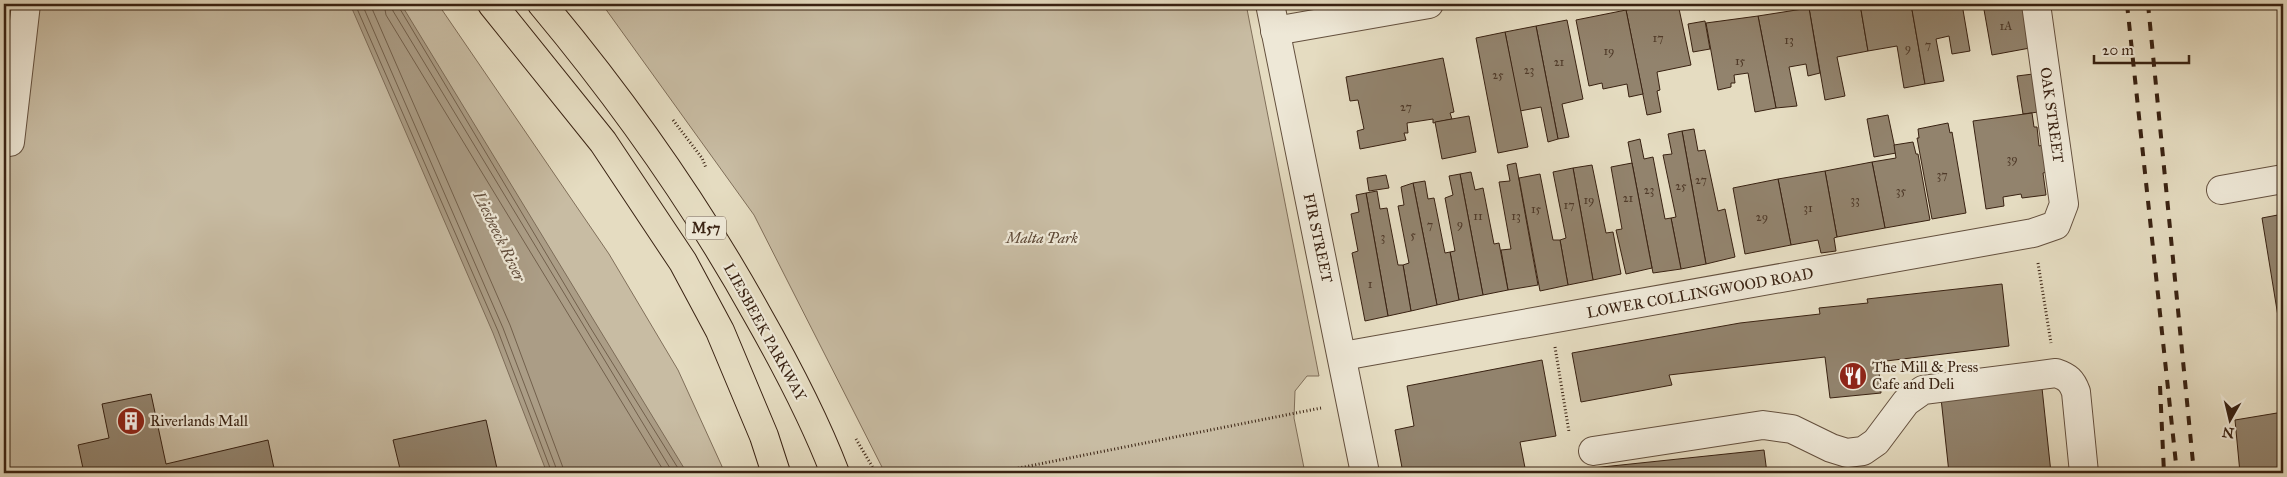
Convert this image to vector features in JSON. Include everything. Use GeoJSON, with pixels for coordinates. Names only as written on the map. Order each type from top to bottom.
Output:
{"type":"FeatureCollection","features":[{"type":"Feature","properties":{"kind":"main road","name":"M57"},"geometry":{"type":"LineString","coordinates":[[492,4],[603,142],[683,262],[720,331],[764,436],[776,473]]}},
{"type":"Feature","properties":{"kind":"main road","name":"LIESBEEK PARKWAY"},"geometry":{"type":"LineString","coordinates":[[542,4],[576,44],[668,168],[732,270],[783,360],[835,473]]}},
{"type":"Feature","properties":{"kind":"street"},"geometry":{"type":"LineString","coordinates":[[10,142],[26,4]]}},
{"type":"Feature","properties":{"kind":"street","name":"FIR STREET"},"geometry":{"type":"LineString","coordinates":[[1270,4],[1343,356],[1365,473]]}},
{"type":"Feature","properties":{"kind":"street"},"geometry":{"type":"LineString","coordinates":[[1275,31],[1429,4]]}},
{"type":"Feature","properties":{"kind":"street","name":"OAK STREET"},"geometry":{"type":"LineString","coordinates":[[2036,4],[2064,204],[2056,225]]}},
{"type":"Feature","properties":{"kind":"street"},"geometry":{"type":"LineString","coordinates":[[2221,190],[2283,179]]}},
{"type":"Feature","properties":{"kind":"street","name":"LOWER COLLINGWOOD ROAD"},"geometry":{"type":"LineString","coordinates":[[1343,356],[2033,233],[2056,225]]}},
{"type":"Feature","properties":{"kind":"street"},"geometry":{"type":"LineString","coordinates":[[1593,451],[1762,425],[1792,429],[1864,462],[1876,442],[1906,402],[1923,390],[2056,373],[2065,376],[2073,382],[2076,392],[2084,473]]}},
{"type":"Feature","properties":{"kind":"path"},"geometry":{"type":"LineString","coordinates":[[2041,282],[2056,373]]}},
{"type":"Feature","properties":{"kind":"path"},"geometry":{"type":"LineString","coordinates":[[1551,320],[1570,439],[1593,451]]}},
{"type":"Feature","properties":{"kind":"path"},"geometry":{"type":"LineString","coordinates":[[994,473],[1225,425],[1351,402]]}},
{"type":"Feature","properties":{"kind":"green space"},"geometry":{"type":"Polygon","coordinates":[[[4,4],[438,4],[609,254],[678,370],[725,473],[4,473],[4,4]]]}},
{"type":"Feature","properties":{"kind":"green space","name":"Malta Park"},"geometry":{"type":"Polygon","coordinates":[[[602,4],[1246,4],[1319,376],[1307,376],[1295,391],[1294,418],[1305,473],[885,473],[754,215],[602,4]]]}},
{"type":"Feature","properties":{"kind":"water","name":"Liesbeeck River"},"geometry":{"type":"Polygon","coordinates":[[[350,4],[401,4],[687,473],[547,473],[493,333],[350,4]]]}},
{"type":"Feature","properties":{"kind":"building"},"geometry":{"type":"Polygon","coordinates":[[[1658,4],[1678,4],[1691,65],[1657,72],[1660,90],[1657,91],[1661,112],[1647,115],[1626,10],[1658,4]]]}},
{"type":"Feature","properties":{"kind":"building"},"geometry":{"type":"Polygon","coordinates":[[[1826,4],[1860,4],[1868,51],[1837,57],[1845,96],[1825,100],[1809,8],[1826,4]]]}},
{"type":"Feature","properties":{"kind":"building"},"geometry":{"type":"Polygon","coordinates":[[[1860,4],[1911,4],[1925,84],[1904,88],[1897,46],[1868,51],[1860,4]]]}},
{"type":"Feature","properties":{"kind":"building"},"geometry":{"type":"Polygon","coordinates":[[[1911,4],[1962,4],[1970,51],[1952,54],[1949,36],[1936,39],[1944,81],[1925,84],[1911,4]]]}},
{"type":"Feature","properties":{"kind":"building"},"geometry":{"type":"Polygon","coordinates":[[[1983,4],[2022,4],[2030,48],[1992,55],[1983,4]]]}},
{"type":"Feature","properties":{"kind":"building"},"geometry":{"type":"Polygon","coordinates":[[[1809,8],[1820,73],[1808,76],[1806,64],[1789,67],[1797,106],[1776,108],[1758,16],[1809,8]]]}},
{"type":"Feature","properties":{"kind":"building"},"geometry":{"type":"Polygon","coordinates":[[[1626,10],[1643,94],[1629,97],[1627,84],[1603,89],[1602,83],[1589,86],[1576,20],[1626,10]]]}},
{"type":"Feature","properties":{"kind":"building"},"geometry":{"type":"Polygon","coordinates":[[[1758,16],[1776,108],[1755,112],[1748,73],[1734,75],[1735,83],[1731,83],[1731,87],[1718,90],[1706,23],[1758,16]]]}},
{"type":"Feature","properties":{"kind":"building"},"geometry":{"type":"Polygon","coordinates":[[[1567,20],[1583,99],[1562,104],[1569,137],[1558,139],[1536,26],[1567,20]]]}},
{"type":"Feature","properties":{"kind":"building"},"geometry":{"type":"Polygon","coordinates":[[[1705,21],[1710,49],[1693,52],[1688,24],[1705,21]]]}},
{"type":"Feature","properties":{"kind":"building"},"geometry":{"type":"Polygon","coordinates":[[[1536,26],[1558,139],[1548,142],[1541,107],[1520,111],[1505,32],[1536,26]]]}},
{"type":"Feature","properties":{"kind":"building"},"geometry":{"type":"Polygon","coordinates":[[[1505,32],[1528,147],[1498,153],[1476,38],[1505,32]]]}},
{"type":"Feature","properties":{"kind":"building"},"geometry":{"type":"Polygon","coordinates":[[[1443,58],[1454,112],[1450,113],[1452,119],[1433,123],[1433,119],[1407,123],[1408,133],[1404,133],[1406,140],[1360,149],[1357,131],[1364,129],[1358,100],[1350,101],[1346,77],[1443,58]]]}},
{"type":"Feature","properties":{"kind":"building"},"geometry":{"type":"Polygon","coordinates":[[[2041,73],[2046,111],[2023,114],[2017,76],[2041,73]]]}},
{"type":"Feature","properties":{"kind":"building"},"geometry":{"type":"Polygon","coordinates":[[[2032,113],[2034,127],[2037,127],[2039,146],[2043,145],[2047,172],[2043,173],[2046,195],[2022,198],[2021,194],[2003,197],[2004,206],[1986,209],[1973,121],[2032,113]]]}},
{"type":"Feature","properties":{"kind":"building"},"geometry":{"type":"Polygon","coordinates":[[[1888,115],[1896,153],[1874,157],[1867,119],[1888,115]]]}},
{"type":"Feature","properties":{"kind":"building"},"geometry":{"type":"Polygon","coordinates":[[[1469,116],[1476,152],[1442,159],[1435,122],[1469,116]]]}},
{"type":"Feature","properties":{"kind":"building"},"geometry":{"type":"Polygon","coordinates":[[[1948,123],[1950,133],[1952,132],[1966,213],[1932,219],[1917,138],[1919,138],[1918,129],[1948,123]]]}},
{"type":"Feature","properties":{"kind":"building"},"geometry":{"type":"Polygon","coordinates":[[[1694,129],[1698,151],[1705,150],[1718,211],[1725,209],[1735,257],[1706,264],[1682,131],[1694,129]]]}},
{"type":"Feature","properties":{"kind":"building"},"geometry":{"type":"Polygon","coordinates":[[[1682,131],[1706,264],[1681,269],[1671,218],[1676,217],[1663,155],[1672,154],[1668,134],[1682,131]]]}},
{"type":"Feature","properties":{"kind":"building"},"geometry":{"type":"Polygon","coordinates":[[[1640,139],[1644,159],[1653,157],[1665,219],[1671,218],[1681,269],[1653,273],[1628,142],[1640,139]]]}},
{"type":"Feature","properties":{"kind":"building"},"geometry":{"type":"Polygon","coordinates":[[[1913,142],[1916,154],[1918,154],[1930,220],[1885,228],[1872,162],[1896,158],[1894,145],[1913,142]]]}},
{"type":"Feature","properties":{"kind":"building"},"geometry":{"type":"Polygon","coordinates":[[[1872,162],[1885,228],[1837,237],[1825,171],[1872,162]]]}},
{"type":"Feature","properties":{"kind":"building"},"geometry":{"type":"Polygon","coordinates":[[[1516,163],[1538,285],[1508,290],[1501,250],[1511,249],[1499,182],[1510,181],[1507,165],[1516,163]]]}},
{"type":"Feature","properties":{"kind":"building"},"geometry":{"type":"Polygon","coordinates":[[[1632,163],[1652,268],[1626,274],[1616,230],[1622,229],[1611,167],[1632,163]]]}},
{"type":"Feature","properties":{"kind":"building"},"geometry":{"type":"Polygon","coordinates":[[[1592,165],[1606,233],[1613,232],[1621,274],[1593,280],[1573,168],[1592,165]]]}},
{"type":"Feature","properties":{"kind":"building"},"geometry":{"type":"Polygon","coordinates":[[[1573,168],[1593,280],[1568,285],[1560,240],[1566,238],[1553,172],[1573,168]]]}},
{"type":"Feature","properties":{"kind":"building"},"geometry":{"type":"Polygon","coordinates":[[[1825,171],[1837,237],[1834,238],[1836,251],[1821,253],[1818,240],[1791,245],[1778,179],[1825,171]]]}},
{"type":"Feature","properties":{"kind":"building"},"geometry":{"type":"Polygon","coordinates":[[[1471,172],[1475,190],[1483,188],[1494,244],[1499,243],[1508,290],[1483,295],[1460,174],[1471,172]]]}},
{"type":"Feature","properties":{"kind":"building"},"geometry":{"type":"Polygon","coordinates":[[[1460,174],[1483,295],[1459,300],[1450,252],[1455,251],[1445,198],[1453,195],[1449,176],[1460,174]]]}},
{"type":"Feature","properties":{"kind":"building"},"geometry":{"type":"Polygon","coordinates":[[[1540,174],[1553,240],[1560,240],[1568,285],[1540,291],[1519,178],[1540,174]]]}},
{"type":"Feature","properties":{"kind":"building"},"geometry":{"type":"Polygon","coordinates":[[[1386,175],[1389,188],[1369,191],[1367,178],[1386,175]]]}},
{"type":"Feature","properties":{"kind":"building"},"geometry":{"type":"Polygon","coordinates":[[[1778,179],[1791,245],[1745,254],[1733,188],[1778,179]]]}},
{"type":"Feature","properties":{"kind":"building"},"geometry":{"type":"Polygon","coordinates":[[[1425,181],[1428,199],[1434,198],[1445,253],[1450,252],[1459,300],[1437,305],[1413,183],[1425,181]]]}},
{"type":"Feature","properties":{"kind":"building"},"geometry":{"type":"Polygon","coordinates":[[[1413,183],[1437,305],[1411,311],[1403,265],[1409,263],[1398,206],[1404,205],[1401,187],[1413,183]]]}},
{"type":"Feature","properties":{"kind":"building"},"geometry":{"type":"Polygon","coordinates":[[[1377,191],[1380,209],[1387,208],[1398,265],[1403,265],[1411,311],[1388,316],[1366,193],[1377,191]]]}},
{"type":"Feature","properties":{"kind":"building"},"geometry":{"type":"Polygon","coordinates":[[[1366,193],[1388,316],[1365,321],[1352,253],[1358,251],[1351,214],[1359,212],[1356,195],[1366,193]]]}},
{"type":"Feature","properties":{"kind":"building"},"geometry":{"type":"Polygon","coordinates":[[[2283,214],[2283,347],[2262,218],[2283,214]]]}},
{"type":"Feature","properties":{"kind":"building"},"geometry":{"type":"Polygon","coordinates":[[[2002,284],[2009,346],[1878,362],[1881,393],[1830,398],[1825,357],[1669,375],[1672,385],[1581,402],[1572,353],[1740,323],[1820,314],[1819,308],[1868,303],[1867,299],[2002,284]]]}},
{"type":"Feature","properties":{"kind":"building"},"geometry":{"type":"Polygon","coordinates":[[[1542,360],[1556,436],[1520,442],[1526,473],[1403,473],[1395,430],[1414,426],[1407,386],[1542,360]]]}},
{"type":"Feature","properties":{"kind":"building"},"geometry":{"type":"Polygon","coordinates":[[[2042,388],[2051,473],[1949,473],[1941,398],[2042,388]]]}},
{"type":"Feature","properties":{"kind":"building","name":"Riverlands Mall"},"geometry":{"type":"Polygon","coordinates":[[[151,394],[166,464],[268,440],[275,473],[84,473],[78,445],[109,438],[102,404],[151,394]]]}},
{"type":"Feature","properties":{"kind":"building"},"geometry":{"type":"Polygon","coordinates":[[[2283,412],[2283,473],[2240,473],[2235,420],[2283,412]]]}},
{"type":"Feature","properties":{"kind":"building"},"geometry":{"type":"Polygon","coordinates":[[[486,420],[498,473],[401,473],[393,440],[486,420]]]}},
{"type":"Feature","properties":{"kind":"building"},"geometry":{"type":"Polygon","coordinates":[[[1764,450],[1767,473],[1583,473],[1583,469],[1764,450]]]}},
{"type":"Feature","properties":{"kind":"railway"},"geometry":{"type":"LineString","coordinates":[[2127,4],[2177,473]]}},
{"type":"Feature","properties":{"kind":"railway"},"geometry":{"type":"LineString","coordinates":[[2148,4],[2194,473]]}},
{"type":"Feature","properties":{"kind":"railway"},"geometry":{"type":"LineString","coordinates":[[2160,386],[2164,473]]}},
{"type":"Feature","properties":{"kind":"place","name":"The Mill & Press Cafe and Deli"},"geometry":{"type":"Point","coordinates":[1853,376]}},
{"type":"Feature","properties":{"kind":"place","name":"Riverlands Mall"},"geometry":{"type":"Point","coordinates":[131,421]}}]}
